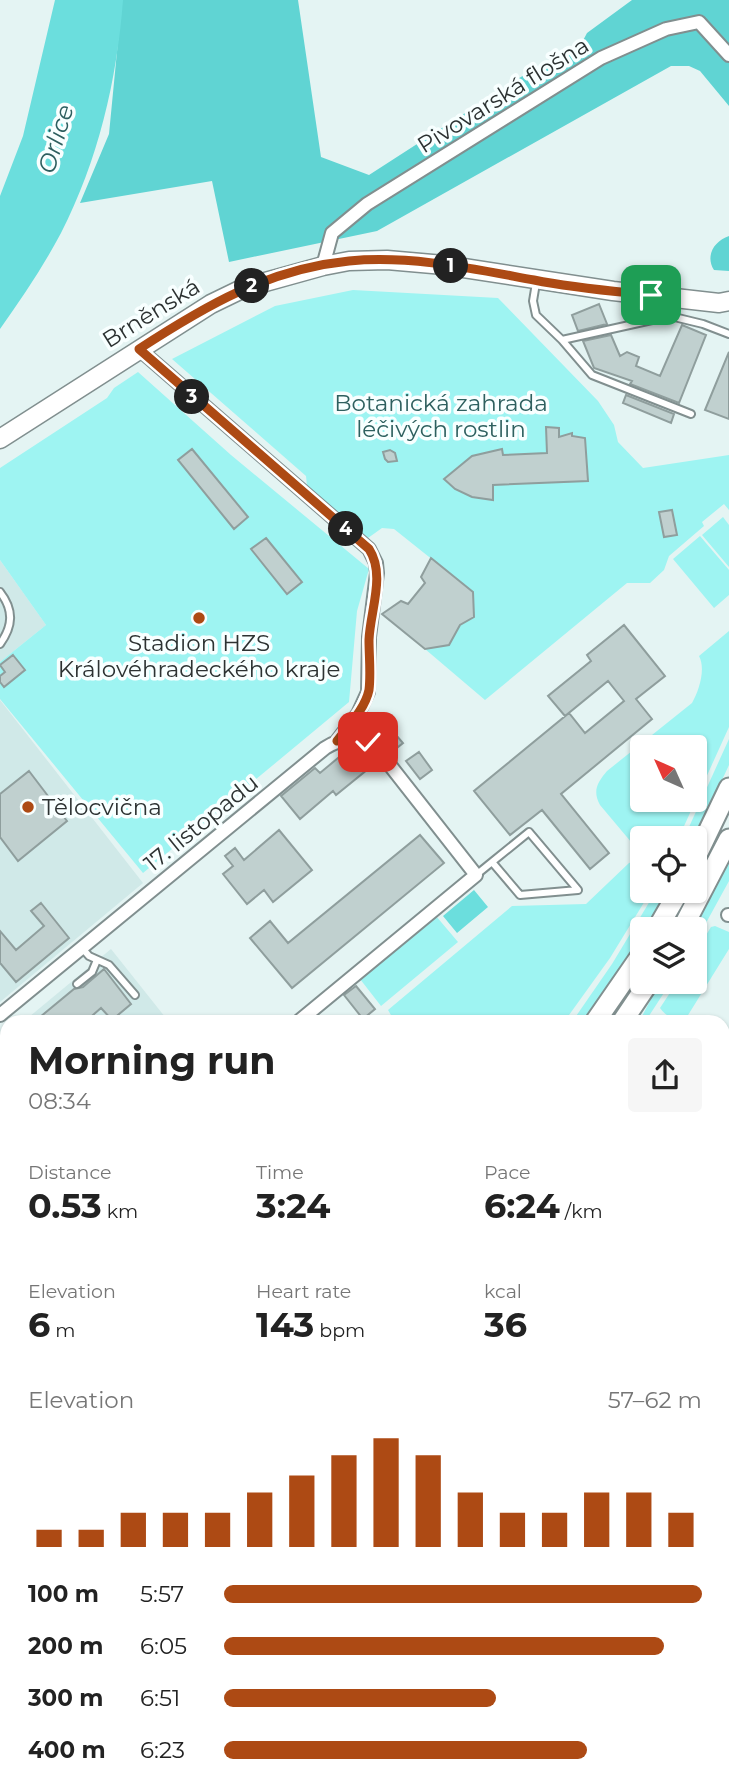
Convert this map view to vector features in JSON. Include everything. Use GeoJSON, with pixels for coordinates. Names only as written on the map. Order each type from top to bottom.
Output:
{"type":"FeatureCollection","features":[{"type":"Feature","properties":{"kind":"main road"},"geometry":{"type":"LineString","coordinates":[[707,834],[729,788]]}},
{"type":"Feature","properties":{"kind":"main road"},"geometry":{"type":"LineString","coordinates":[[688,917],[729,839]]}},
{"type":"Feature","properties":{"kind":"main road"},"geometry":{"type":"LineString","coordinates":[[601,1015],[630,972]]}},
{"type":"Feature","properties":{"kind":"main road"},"geometry":{"type":"LineString","coordinates":[[632,1015],[643,994]]}},
{"type":"Feature","properties":{"kind":"street","name":"Pivovarská flošna"},"geometry":{"type":"LineString","coordinates":[[323,266],[332,233],[366,204],[601,58],[666,29],[699,22],[729,55]]}},
{"type":"Feature","properties":{"kind":"street","name":"Brněnská"},"geometry":{"type":"LineString","coordinates":[[0,439],[211,303],[244,288],[349,261],[387,260],[483,270],[537,281],[726,304]]}},
{"type":"Feature","properties":{"kind":"street","name":"17. listopadu"},"geometry":{"type":"LineString","coordinates":[[1,1015],[337,741],[358,714],[369,692],[369,637],[377,573],[376,563],[369,549],[139,349]]}},
{"type":"Feature","properties":{"kind":"street"},"geometry":{"type":"LineString","coordinates":[[306,1015],[476,875],[378,750],[368,742],[356,739],[337,741]]}},
{"type":"Feature","properties":{"kind":"lane"},"geometry":{"type":"LineString","coordinates":[[537,281],[534,311],[540,321],[562,340],[592,375],[691,414]]}},
{"type":"Feature","properties":{"kind":"lane"},"geometry":{"type":"LineString","coordinates":[[645,321],[651,295]]}},
{"type":"Feature","properties":{"kind":"lane"},"geometry":{"type":"LineString","coordinates":[[562,340],[663,317],[679,317],[729,334]]}},
{"type":"Feature","properties":{"kind":"lane"},"geometry":{"type":"LineString","coordinates":[[0,592],[10,611],[11,624],[0,645]]}},
{"type":"Feature","properties":{"kind":"lane"},"geometry":{"type":"LineString","coordinates":[[476,875],[492,862],[530,832],[578,890],[520,895],[492,862]]}},
{"type":"Feature","properties":{"kind":"lane"},"geometry":{"type":"LineString","coordinates":[[82,948],[89,956],[109,965],[135,995]]}},
{"type":"Feature","properties":{"kind":"lane"},"geometry":{"type":"LineString","coordinates":[[77,984],[92,972],[97,960]]}},
{"type":"Feature","properties":{"kind":"shaded area"},"geometry":{"type":"Polygon","coordinates":[[[122,0],[298,0],[321,157],[369,175],[524,75],[577,52],[587,33],[632,0],[729,0],[729,106],[700,71],[689,66],[671,66],[377,231],[229,262],[212,181],[80,203],[109,134],[122,0]]]}},
{"type":"Feature","properties":{"kind":"shaded area"},"geometry":{"type":"Polygon","coordinates":[[[729,236],[729,271],[714,270],[710,259],[712,250],[719,241],[729,236]]]}},
{"type":"Feature","properties":{"kind":"shaded area"},"geometry":{"type":"Polygon","coordinates":[[[0,560],[46,625],[0,662],[0,560]]]}},
{"type":"Feature","properties":{"kind":"shaded area"},"geometry":{"type":"Polygon","coordinates":[[[0,700],[143,883],[0,1002],[0,700]]]}},
{"type":"Feature","properties":{"kind":"shaded area"},"geometry":{"type":"Polygon","coordinates":[[[111,949],[163,1015],[31,1015],[111,949]]]}},
{"type":"Feature","properties":{"kind":"green space","name":"Botanická zahrada léčivých rostlin"},"geometry":{"type":"Polygon","coordinates":[[[353,290],[498,298],[598,401],[614,425],[618,442],[643,468],[729,455],[729,510],[724,504],[702,522],[704,526],[669,556],[664,570],[650,583],[627,583],[485,700],[425,649],[449,645],[473,592],[394,529],[382,528],[368,538],[307,486],[306,476],[172,359],[275,306],[353,290]]]}},
{"type":"Feature","properties":{"kind":"green space","name":"Stadion HZS Královéhradeckého kraje"},"geometry":{"type":"Polygon","coordinates":[[[138,372],[231,455],[369,569],[357,611],[349,702],[143,873],[0,699],[0,662],[46,625],[0,560],[0,468],[107,398],[114,388],[138,372]]]}},
{"type":"Feature","properties":{"kind":"green space"},"geometry":{"type":"Polygon","coordinates":[[[723,517],[729,525],[729,567],[702,535],[723,517]]]}},
{"type":"Feature","properties":{"kind":"green space"},"geometry":{"type":"Polygon","coordinates":[[[700,536],[729,570],[729,595],[714,608],[673,559],[700,536]]]}},
{"type":"Feature","properties":{"kind":"green space"},"geometry":{"type":"Polygon","coordinates":[[[729,631],[729,727],[707,775],[707,735],[652,735],[692,703],[701,680],[699,656],[729,631]]]}},
{"type":"Feature","properties":{"kind":"green space"},"geometry":{"type":"Polygon","coordinates":[[[729,739],[729,765],[701,826],[689,826],[696,812],[707,812],[707,787],[729,739]]]}},
{"type":"Feature","properties":{"kind":"green space"},"geometry":{"type":"Polygon","coordinates":[[[630,753],[630,812],[690,812],[684,826],[630,826],[630,841],[600,805],[596,795],[597,786],[607,771],[630,753]]]}},
{"type":"Feature","properties":{"kind":"green space"},"geometry":{"type":"Polygon","coordinates":[[[729,861],[729,881],[707,921],[707,917],[699,917],[729,861]]]}},
{"type":"Feature","properties":{"kind":"green space"},"geometry":{"type":"Polygon","coordinates":[[[630,863],[630,903],[644,903],[635,917],[630,917],[630,925],[610,958],[569,1015],[391,1015],[388,1010],[512,906],[586,904],[630,863]]]}},
{"type":"Feature","properties":{"kind":"green space"},"geometry":{"type":"Polygon","coordinates":[[[649,903],[661,903],[654,917],[640,917],[649,903]]]}},
{"type":"Feature","properties":{"kind":"green space"},"geometry":{"type":"Polygon","coordinates":[[[436,916],[458,942],[381,1006],[360,979],[436,916]]]}},
{"type":"Feature","properties":{"kind":"green space"},"geometry":{"type":"Polygon","coordinates":[[[715,926],[729,932],[729,949],[707,984],[707,934],[715,926]]]}},
{"type":"Feature","properties":{"kind":"green space"},"geometry":{"type":"Polygon","coordinates":[[[630,934],[630,954],[589,1015],[577,1015],[630,934]]]}},
{"type":"Feature","properties":{"kind":"green space"},"geometry":{"type":"Polygon","coordinates":[[[654,994],[663,994],[650,1015],[643,1015],[654,994]]]}},
{"type":"Feature","properties":{"kind":"green space"},"geometry":{"type":"Polygon","coordinates":[[[669,994],[701,994],[688,1015],[668,1015],[660,1008],[669,994]]]}},
{"type":"Feature","properties":{"kind":"water","name":"Orlice"},"geometry":{"type":"Polygon","coordinates":[[[55,0],[123,0],[111,90],[95,149],[74,206],[47,258],[0,329],[0,196],[23,136],[55,0]]]}},
{"type":"Feature","properties":{"kind":"water"},"geometry":{"type":"Polygon","coordinates":[[[474,890],[488,907],[457,933],[443,916],[474,890]]]}},
{"type":"Feature","properties":{"kind":"building"},"geometry":{"type":"Polygon","coordinates":[[[599,304],[607,324],[578,331],[572,315],[599,304]]]}},
{"type":"Feature","properties":{"kind":"building"},"geometry":{"type":"Polygon","coordinates":[[[682,325],[706,335],[679,403],[630,384],[632,381],[594,368],[583,341],[611,335],[620,356],[627,352],[639,357],[636,366],[660,376],[682,325]]]}},
{"type":"Feature","properties":{"kind":"building"},"geometry":{"type":"Polygon","coordinates":[[[729,352],[729,419],[705,410],[729,352]]]}},
{"type":"Feature","properties":{"kind":"building"},"geometry":{"type":"Polygon","coordinates":[[[626,395],[674,414],[671,423],[623,403],[626,395]]]}},
{"type":"Feature","properties":{"kind":"building"},"geometry":{"type":"Polygon","coordinates":[[[546,427],[559,428],[559,437],[572,433],[572,436],[585,438],[588,481],[493,485],[493,500],[472,497],[455,489],[444,479],[472,456],[502,449],[503,455],[547,453],[546,427]]]}},
{"type":"Feature","properties":{"kind":"building"},"geometry":{"type":"Polygon","coordinates":[[[192,449],[248,517],[234,529],[178,460],[192,449]]]}},
{"type":"Feature","properties":{"kind":"building"},"geometry":{"type":"Polygon","coordinates":[[[390,450],[395,453],[397,461],[388,462],[385,459],[383,452],[390,450]]]}},
{"type":"Feature","properties":{"kind":"building"},"geometry":{"type":"Polygon","coordinates":[[[672,510],[677,535],[664,537],[659,512],[672,510]]]}},
{"type":"Feature","properties":{"kind":"building"},"geometry":{"type":"Polygon","coordinates":[[[266,538],[302,582],[287,594],[251,549],[266,538]]]}},
{"type":"Feature","properties":{"kind":"building"},"geometry":{"type":"Polygon","coordinates":[[[431,558],[473,592],[474,617],[460,625],[449,645],[425,649],[382,614],[401,601],[408,604],[425,583],[421,577],[431,558]]]}},
{"type":"Feature","properties":{"kind":"building"},"geometry":{"type":"Polygon","coordinates":[[[624,625],[665,676],[636,699],[652,719],[561,794],[609,853],[590,869],[542,810],[510,835],[474,791],[569,713],[585,733],[624,701],[608,681],[565,716],[548,696],[591,661],[587,655],[624,625]]]}},
{"type":"Feature","properties":{"kind":"building"},"geometry":{"type":"Polygon","coordinates":[[[13,655],[25,670],[4,687],[0,676],[5,672],[0,665],[13,655]]]}},
{"type":"Feature","properties":{"kind":"building"},"geometry":{"type":"Polygon","coordinates":[[[390,728],[403,743],[393,751],[380,736],[390,728]]]}},
{"type":"Feature","properties":{"kind":"building"},"geometry":{"type":"Polygon","coordinates":[[[350,748],[368,769],[336,795],[333,791],[300,819],[281,796],[315,768],[320,773],[350,748]]]}},
{"type":"Feature","properties":{"kind":"building"},"geometry":{"type":"Polygon","coordinates":[[[419,752],[432,770],[420,779],[406,761],[419,752]]]}},
{"type":"Feature","properties":{"kind":"building","name":"Tělocvična"},"geometry":{"type":"Polygon","coordinates":[[[29,771],[67,821],[18,861],[0,837],[0,794],[29,771]]]}},
{"type":"Feature","properties":{"kind":"building"},"geometry":{"type":"Polygon","coordinates":[[[279,830],[312,870],[273,902],[264,890],[247,904],[223,874],[233,866],[225,856],[235,848],[244,860],[279,830]]]}},
{"type":"Feature","properties":{"kind":"building"},"geometry":{"type":"Polygon","coordinates":[[[420,835],[444,863],[292,988],[250,938],[270,921],[288,943],[420,835]]]}},
{"type":"Feature","properties":{"kind":"building"},"geometry":{"type":"Polygon","coordinates":[[[41,903],[69,938],[16,982],[0,963],[0,931],[16,950],[44,926],[31,911],[41,903]]]}},
{"type":"Feature","properties":{"kind":"building"},"geometry":{"type":"Polygon","coordinates":[[[104,969],[131,1004],[118,1015],[107,1015],[101,1008],[93,1015],[42,1015],[74,989],[83,987],[104,969]]]}},
{"type":"Feature","properties":{"kind":"building"},"geometry":{"type":"Polygon","coordinates":[[[356,986],[375,1009],[368,1015],[360,1015],[344,995],[356,986]]]}},
{"type":"Feature","properties":{"kind":"place","name":"Stadion HZS Královéhradeckého kraje"},"geometry":{"type":"Point","coordinates":[199,618]}},
{"type":"Feature","properties":{"kind":"place","name":"Tělocvična"},"geometry":{"type":"Point","coordinates":[28,807]}},
{"type":"Feature","properties":{"kind":"route"},"geometry":{"type":"LineString","coordinates":[[368,742],[347,738],[337,741],[358,714],[369,692],[369,637],[377,573],[374,555],[139,349],[211,303],[244,288],[281,276],[349,261],[387,260],[444,265],[537,281],[651,295]]}}]}
